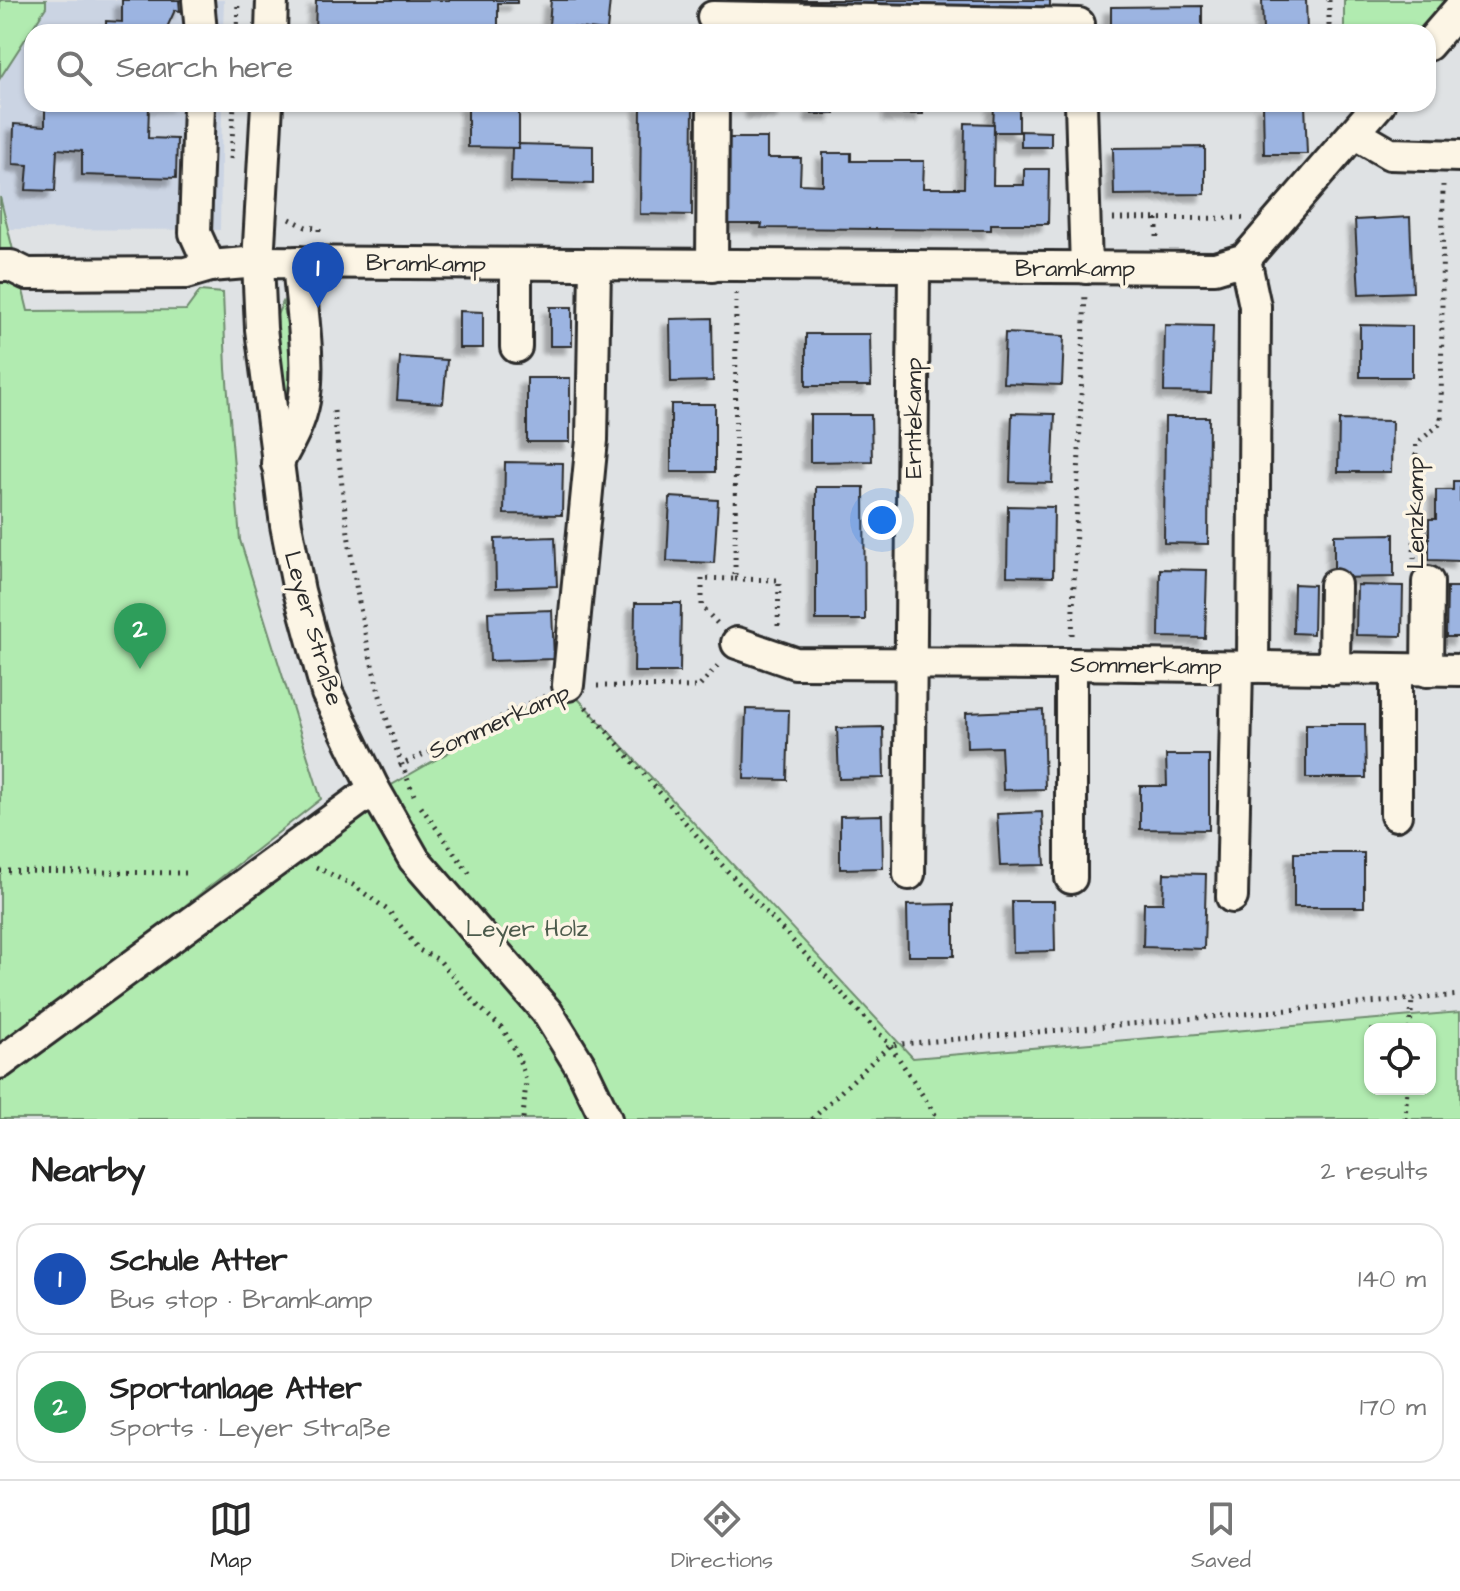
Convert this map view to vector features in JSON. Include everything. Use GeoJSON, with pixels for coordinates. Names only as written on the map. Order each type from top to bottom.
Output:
{"type":"FeatureCollection","features":[{"type":"Feature","properties":{"kind":"street"},"geometry":{"type":"LineString","coordinates":[[198,0],[200,24]]}},
{"type":"Feature","properties":{"kind":"street"},"geometry":{"type":"LineString","coordinates":[[271,24],[272,0]]}},
{"type":"Feature","properties":{"kind":"street"},"geometry":{"type":"LineString","coordinates":[[1436,36],[1460,8]]}},
{"type":"Feature","properties":{"kind":"street"},"geometry":{"type":"LineString","coordinates":[[713,16],[1079,19]]}},
{"type":"Feature","properties":{"kind":"street"},"geometry":{"type":"LineString","coordinates":[[199,112],[195,233],[210,266]]}},
{"type":"Feature","properties":{"kind":"street","name":"Leyer Straße"},"geometry":{"type":"LineString","coordinates":[[267,112],[258,262],[261,329],[277,464],[299,591],[327,693],[374,789],[414,859],[547,1012],[581,1067],[606,1119]]}},
{"type":"Feature","properties":{"kind":"street"},"geometry":{"type":"LineString","coordinates":[[714,112],[724,266]]}},
{"type":"Feature","properties":{"kind":"street"},"geometry":{"type":"LineString","coordinates":[[1081,112],[1086,268]]}},
{"type":"Feature","properties":{"kind":"street"},"geometry":{"type":"LineString","coordinates":[[1245,667],[1255,306],[1245,259],[1372,112]]}},
{"type":"Feature","properties":{"kind":"street"},"geometry":{"type":"LineString","coordinates":[[1354,133],[1390,154],[1452,156]]}},
{"type":"Feature","properties":{"kind":"street","name":"Bramkamp"},"geometry":{"type":"LineString","coordinates":[[0,266],[11,266],[27,274],[186,273],[210,266],[258,262],[1215,268],[1245,259]]}},
{"type":"Feature","properties":{"kind":"street"},"geometry":{"type":"LineString","coordinates":[[277,464],[295,431],[304,400],[308,262]]}},
{"type":"Feature","properties":{"kind":"street"},"geometry":{"type":"LineString","coordinates":[[516,265],[516,347]]}},
{"type":"Feature","properties":{"kind":"street"},"geometry":{"type":"LineString","coordinates":[[568,685],[592,440],[595,265]]}},
{"type":"Feature","properties":{"kind":"street","name":"Erntekamp"},"geometry":{"type":"LineString","coordinates":[[911,663],[914,268]]}},
{"type":"Feature","properties":{"kind":"street"},"geometry":{"type":"LineString","coordinates":[[1427,671],[1428,582]]}},
{"type":"Feature","properties":{"kind":"street"},"geometry":{"type":"LineString","coordinates":[[1334,669],[1335,585]]}},
{"type":"Feature","properties":{"kind":"street","name":"Sommerkamp"},"geometry":{"type":"LineString","coordinates":[[737,643],[795,663],[1460,670]]}},
{"type":"Feature","properties":{"kind":"street"},"geometry":{"type":"LineString","coordinates":[[909,874],[911,663]]}},
{"type":"Feature","properties":{"kind":"street"},"geometry":{"type":"LineString","coordinates":[[1071,664],[1071,878]]}},
{"type":"Feature","properties":{"kind":"street","name":"Sommerkamp"},"geometry":{"type":"LineString","coordinates":[[1232,897],[1245,667]]}},
{"type":"Feature","properties":{"kind":"street"},"geometry":{"type":"LineString","coordinates":[[1396,670],[1396,815]]}},
{"type":"Feature","properties":{"kind":"street"},"geometry":{"type":"LineString","coordinates":[[0,1063],[374,789]]}},
{"type":"Feature","properties":{"kind":"path"},"geometry":{"type":"LineString","coordinates":[[237,24],[238,0]]}},
{"type":"Feature","properties":{"kind":"path"},"geometry":{"type":"LineString","coordinates":[[1329,0],[1329,24]]}},
{"type":"Feature","properties":{"kind":"path","name":"Lenzkamp"},"geometry":{"type":"LineString","coordinates":[[1428,582],[1414,581],[1416,444],[1441,423],[1452,156]]}},
{"type":"Feature","properties":{"kind":"path"},"geometry":{"type":"LineString","coordinates":[[261,201],[284,202],[291,221],[319,228],[308,262]]}},
{"type":"Feature","properties":{"kind":"path"},"geometry":{"type":"LineString","coordinates":[[1085,219],[1284,216]]}},
{"type":"Feature","properties":{"kind":"path"},"geometry":{"type":"LineString","coordinates":[[724,266],[735,579]]}},
{"type":"Feature","properties":{"kind":"path"},"geometry":{"type":"LineString","coordinates":[[1071,664],[1086,268]]}},
{"type":"Feature","properties":{"kind":"path"},"geometry":{"type":"LineString","coordinates":[[334,410],[355,581],[382,702],[401,764],[417,802],[481,889]]}},
{"type":"Feature","properties":{"kind":"path"},"geometry":{"type":"LineString","coordinates":[[737,643],[702,607],[702,578],[779,580],[778,657]]}},
{"type":"Feature","properties":{"kind":"path","name":"Sommerkamp"},"geometry":{"type":"LineString","coordinates":[[401,764],[568,685],[699,687],[737,643]]}},
{"type":"Feature","properties":{"kind":"path"},"geometry":{"type":"LineString","coordinates":[[568,685],[721,864],[890,1045],[938,1119]]}},
{"type":"Feature","properties":{"kind":"path"},"geometry":{"type":"LineString","coordinates":[[288,851],[353,885],[389,911],[419,950],[439,960],[476,1004],[503,1029],[517,1053],[526,1080],[523,1119]]}},
{"type":"Feature","properties":{"kind":"path"},"geometry":{"type":"LineString","coordinates":[[0,871],[187,873]]}},
{"type":"Feature","properties":{"kind":"path"},"geometry":{"type":"LineString","coordinates":[[812,1119],[890,1045],[1460,995]]}},
{"type":"Feature","properties":{"kind":"path"},"geometry":{"type":"LineString","coordinates":[[1410,1023],[1412,999]]}},
{"type":"Feature","properties":{"kind":"path"},"geometry":{"type":"LineString","coordinates":[[1405,1119],[1407,1095]]}},
{"type":"Feature","properties":{"kind":"shaded area"},"geometry":{"type":"Polygon","coordinates":[[[46,0],[224,0],[223,24],[35,24],[46,7],[46,0]]]}},
{"type":"Feature","properties":{"kind":"shaded area"},"geometry":{"type":"Polygon","coordinates":[[[24,41],[24,112],[222,112],[220,230],[10,229],[0,197],[0,78],[24,41]]]}},
{"type":"Feature","properties":{"kind":"green space"},"geometry":{"type":"Polygon","coordinates":[[[0,0],[46,0],[46,7],[35,24],[24,24],[24,41],[0,78],[0,0]]]}},
{"type":"Feature","properties":{"kind":"green space"},"geometry":{"type":"Polygon","coordinates":[[[1344,0],[1448,0],[1428,24],[1344,24],[1344,0]]]}},
{"type":"Feature","properties":{"kind":"green space"},"geometry":{"type":"Polygon","coordinates":[[[0,197],[28,311],[186,310],[200,291],[223,293],[240,540],[321,799],[0,1051],[0,197]]]}},
{"type":"Feature","properties":{"kind":"green space"},"geometry":{"type":"Polygon","coordinates":[[[283,302],[290,339],[292,400],[281,423],[275,319],[283,302]]]}},
{"type":"Feature","properties":{"kind":"green space","name":"Leyer Holz"},"geometry":{"type":"Polygon","coordinates":[[[569,689],[913,1058],[1460,1012],[1460,1119],[0,1119],[0,1072],[355,806],[522,710],[569,689]]]}},
{"type":"Feature","properties":{"kind":"building"},"geometry":{"type":"Polygon","coordinates":[[[122,0],[179,0],[180,11],[175,10],[169,24],[106,24],[106,21],[122,22],[122,0]]]}},
{"type":"Feature","properties":{"kind":"building"},"geometry":{"type":"Polygon","coordinates":[[[316,0],[517,0],[517,3],[498,3],[498,24],[315,24],[316,0]]]}},
{"type":"Feature","properties":{"kind":"building"},"geometry":{"type":"Polygon","coordinates":[[[551,0],[610,0],[608,24],[549,24],[551,0]]]}},
{"type":"Feature","properties":{"kind":"building"},"geometry":{"type":"Polygon","coordinates":[[[728,0],[1050,0],[1050,10],[727,6],[728,0]]]}},
{"type":"Feature","properties":{"kind":"building"},"geometry":{"type":"Polygon","coordinates":[[[1262,0],[1306,0],[1307,24],[1263,24],[1262,0]]]}},
{"type":"Feature","properties":{"kind":"building"},"geometry":{"type":"Polygon","coordinates":[[[1202,6],[1202,24],[1111,24],[1111,7],[1202,6]]]}},
{"type":"Feature","properties":{"kind":"building"},"geometry":{"type":"Polygon","coordinates":[[[45,112],[149,112],[148,138],[177,139],[176,178],[82,175],[82,151],[57,149],[55,191],[26,190],[28,165],[13,164],[14,124],[45,126],[45,112]]]}},
{"type":"Feature","properties":{"kind":"building"},"geometry":{"type":"Polygon","coordinates":[[[468,112],[519,112],[519,148],[468,147],[468,112]]]}},
{"type":"Feature","properties":{"kind":"building"},"geometry":{"type":"Polygon","coordinates":[[[641,112],[693,112],[692,215],[640,214],[641,112]]]}},
{"type":"Feature","properties":{"kind":"building"},"geometry":{"type":"Polygon","coordinates":[[[812,112],[835,112],[835,114],[812,112]]]}},
{"type":"Feature","properties":{"kind":"building"},"geometry":{"type":"Polygon","coordinates":[[[890,112],[923,112],[923,114],[890,112]]]}},
{"type":"Feature","properties":{"kind":"building"},"geometry":{"type":"Polygon","coordinates":[[[994,112],[1019,112],[1019,132],[993,132],[994,112]]]}},
{"type":"Feature","properties":{"kind":"building"},"geometry":{"type":"Polygon","coordinates":[[[1263,112],[1305,112],[1307,154],[1264,154],[1263,112]]]}},
{"type":"Feature","properties":{"kind":"building"},"geometry":{"type":"Polygon","coordinates":[[[965,123],[994,124],[993,185],[1024,185],[1024,169],[1049,169],[1048,224],[991,224],[991,230],[761,228],[762,224],[722,224],[723,138],[767,138],[767,158],[801,158],[800,184],[823,185],[823,153],[851,153],[851,161],[924,161],[923,188],[964,188],[965,123]]]}},
{"type":"Feature","properties":{"kind":"building"},"geometry":{"type":"Polygon","coordinates":[[[1021,131],[1051,132],[1051,147],[1021,147],[1021,131]]]}},
{"type":"Feature","properties":{"kind":"building"},"geometry":{"type":"Polygon","coordinates":[[[518,144],[593,146],[593,184],[511,182],[512,148],[519,148],[518,144]]]}},
{"type":"Feature","properties":{"kind":"building"},"geometry":{"type":"Polygon","coordinates":[[[1205,147],[1205,194],[1114,195],[1113,148],[1205,147]]]}},
{"type":"Feature","properties":{"kind":"building"},"geometry":{"type":"Polygon","coordinates":[[[1410,217],[1413,292],[1359,294],[1355,220],[1410,217]]]}},
{"type":"Feature","properties":{"kind":"building"},"geometry":{"type":"Polygon","coordinates":[[[550,307],[572,307],[572,346],[550,346],[550,307]]]}},
{"type":"Feature","properties":{"kind":"building"},"geometry":{"type":"Polygon","coordinates":[[[459,311],[483,312],[483,348],[459,348],[459,311]]]}},
{"type":"Feature","properties":{"kind":"building"},"geometry":{"type":"Polygon","coordinates":[[[712,318],[713,381],[671,382],[670,319],[712,318]]]}},
{"type":"Feature","properties":{"kind":"building"},"geometry":{"type":"Polygon","coordinates":[[[1165,325],[1213,326],[1211,393],[1164,392],[1165,325]]]}},
{"type":"Feature","properties":{"kind":"building"},"geometry":{"type":"Polygon","coordinates":[[[1360,325],[1412,326],[1412,377],[1360,377],[1360,325]]]}},
{"type":"Feature","properties":{"kind":"building"},"geometry":{"type":"Polygon","coordinates":[[[1005,333],[1064,336],[1062,385],[1003,383],[1005,333]]]}},
{"type":"Feature","properties":{"kind":"building"},"geometry":{"type":"Polygon","coordinates":[[[806,334],[870,334],[871,386],[806,386],[806,334]]]}},
{"type":"Feature","properties":{"kind":"building"},"geometry":{"type":"Polygon","coordinates":[[[400,357],[447,360],[443,403],[397,400],[400,357]]]}},
{"type":"Feature","properties":{"kind":"building"},"geometry":{"type":"Polygon","coordinates":[[[527,378],[570,378],[570,442],[527,442],[527,378]]]}},
{"type":"Feature","properties":{"kind":"building"},"geometry":{"type":"Polygon","coordinates":[[[671,404],[715,404],[715,472],[671,472],[671,404]]]}},
{"type":"Feature","properties":{"kind":"building"},"geometry":{"type":"Polygon","coordinates":[[[1012,413],[1055,414],[1052,483],[1010,482],[1012,413]]]}},
{"type":"Feature","properties":{"kind":"building"},"geometry":{"type":"Polygon","coordinates":[[[810,415],[871,415],[872,461],[810,462],[810,415]]]}},
{"type":"Feature","properties":{"kind":"building"},"geometry":{"type":"Polygon","coordinates":[[[1165,417],[1209,417],[1208,544],[1164,543],[1165,417]]]}},
{"type":"Feature","properties":{"kind":"building"},"geometry":{"type":"Polygon","coordinates":[[[1339,420],[1392,421],[1391,472],[1338,472],[1339,420]]]}},
{"type":"Feature","properties":{"kind":"building"},"geometry":{"type":"Polygon","coordinates":[[[505,462],[563,463],[562,515],[504,514],[505,462]]]}},
{"type":"Feature","properties":{"kind":"building"},"geometry":{"type":"Polygon","coordinates":[[[1453,481],[1460,481],[1460,561],[1429,560],[1429,519],[1436,519],[1436,490],[1453,490],[1453,481]]]}},
{"type":"Feature","properties":{"kind":"building"},"geometry":{"type":"Polygon","coordinates":[[[816,487],[864,487],[865,620],[816,620],[816,487]]]}},
{"type":"Feature","properties":{"kind":"building"},"geometry":{"type":"Polygon","coordinates":[[[670,497],[718,500],[714,563],[667,561],[670,497]]]}},
{"type":"Feature","properties":{"kind":"building"},"geometry":{"type":"Polygon","coordinates":[[[1008,506],[1054,507],[1053,577],[1007,576],[1008,506]]]}},
{"type":"Feature","properties":{"kind":"building"},"geometry":{"type":"Polygon","coordinates":[[[1394,534],[1394,577],[1334,578],[1334,535],[1394,534]]]}},
{"type":"Feature","properties":{"kind":"building"},"geometry":{"type":"Polygon","coordinates":[[[555,537],[557,586],[496,588],[495,539],[555,537]]]}},
{"type":"Feature","properties":{"kind":"building"},"geometry":{"type":"Polygon","coordinates":[[[1160,569],[1207,570],[1205,638],[1159,637],[1160,569]]]}},
{"type":"Feature","properties":{"kind":"building"},"geometry":{"type":"Polygon","coordinates":[[[1294,584],[1314,585],[1313,634],[1293,633],[1294,584]]]}},
{"type":"Feature","properties":{"kind":"building"},"geometry":{"type":"Polygon","coordinates":[[[1357,585],[1403,586],[1402,636],[1356,635],[1357,585]]]}},
{"type":"Feature","properties":{"kind":"building"},"geometry":{"type":"Polygon","coordinates":[[[1447,587],[1460,587],[1460,637],[1446,637],[1447,587]]]}},
{"type":"Feature","properties":{"kind":"building"},"geometry":{"type":"Polygon","coordinates":[[[635,603],[681,603],[680,672],[634,672],[635,603]]]}},
{"type":"Feature","properties":{"kind":"building"},"geometry":{"type":"Polygon","coordinates":[[[552,610],[554,659],[490,661],[488,612],[552,610]]]}},
{"type":"Feature","properties":{"kind":"building"},"geometry":{"type":"Polygon","coordinates":[[[746,709],[789,710],[787,780],[744,779],[746,709]]]}},
{"type":"Feature","properties":{"kind":"building"},"geometry":{"type":"Polygon","coordinates":[[[1043,710],[1045,789],[1003,790],[1001,747],[967,748],[966,713],[1043,710]]]}},
{"type":"Feature","properties":{"kind":"building"},"geometry":{"type":"Polygon","coordinates":[[[1306,724],[1365,724],[1366,778],[1306,778],[1306,724]]]}},
{"type":"Feature","properties":{"kind":"building"},"geometry":{"type":"Polygon","coordinates":[[[883,727],[884,778],[839,779],[837,728],[883,727]]]}},
{"type":"Feature","properties":{"kind":"building"},"geometry":{"type":"Polygon","coordinates":[[[1166,755],[1209,755],[1209,830],[1140,829],[1140,786],[1167,786],[1166,755]]]}},
{"type":"Feature","properties":{"kind":"building"},"geometry":{"type":"Polygon","coordinates":[[[1042,812],[1045,865],[1000,866],[997,814],[1042,812]]]}},
{"type":"Feature","properties":{"kind":"building"},"geometry":{"type":"Polygon","coordinates":[[[882,815],[883,868],[840,869],[840,816],[882,815]]]}},
{"type":"Feature","properties":{"kind":"building"},"geometry":{"type":"Polygon","coordinates":[[[1294,853],[1364,853],[1364,907],[1294,907],[1294,853]]]}},
{"type":"Feature","properties":{"kind":"building"},"geometry":{"type":"Polygon","coordinates":[[[1164,873],[1206,874],[1204,949],[1143,947],[1144,903],[1163,903],[1164,873]]]}},
{"type":"Feature","properties":{"kind":"building"},"geometry":{"type":"Polygon","coordinates":[[[1012,901],[1054,901],[1055,951],[1013,952],[1012,901]]]}},
{"type":"Feature","properties":{"kind":"building"},"geometry":{"type":"Polygon","coordinates":[[[954,904],[954,956],[908,956],[907,905],[954,904]]]}},
{"type":"Feature","properties":{"kind":"place","name":"Schule Atter"},"geometry":{"type":"Point","coordinates":[318,308]}},
{"type":"Feature","properties":{"kind":"place","name":"Sportanlage Atter"},"geometry":{"type":"Point","coordinates":[140,669]}}]}
